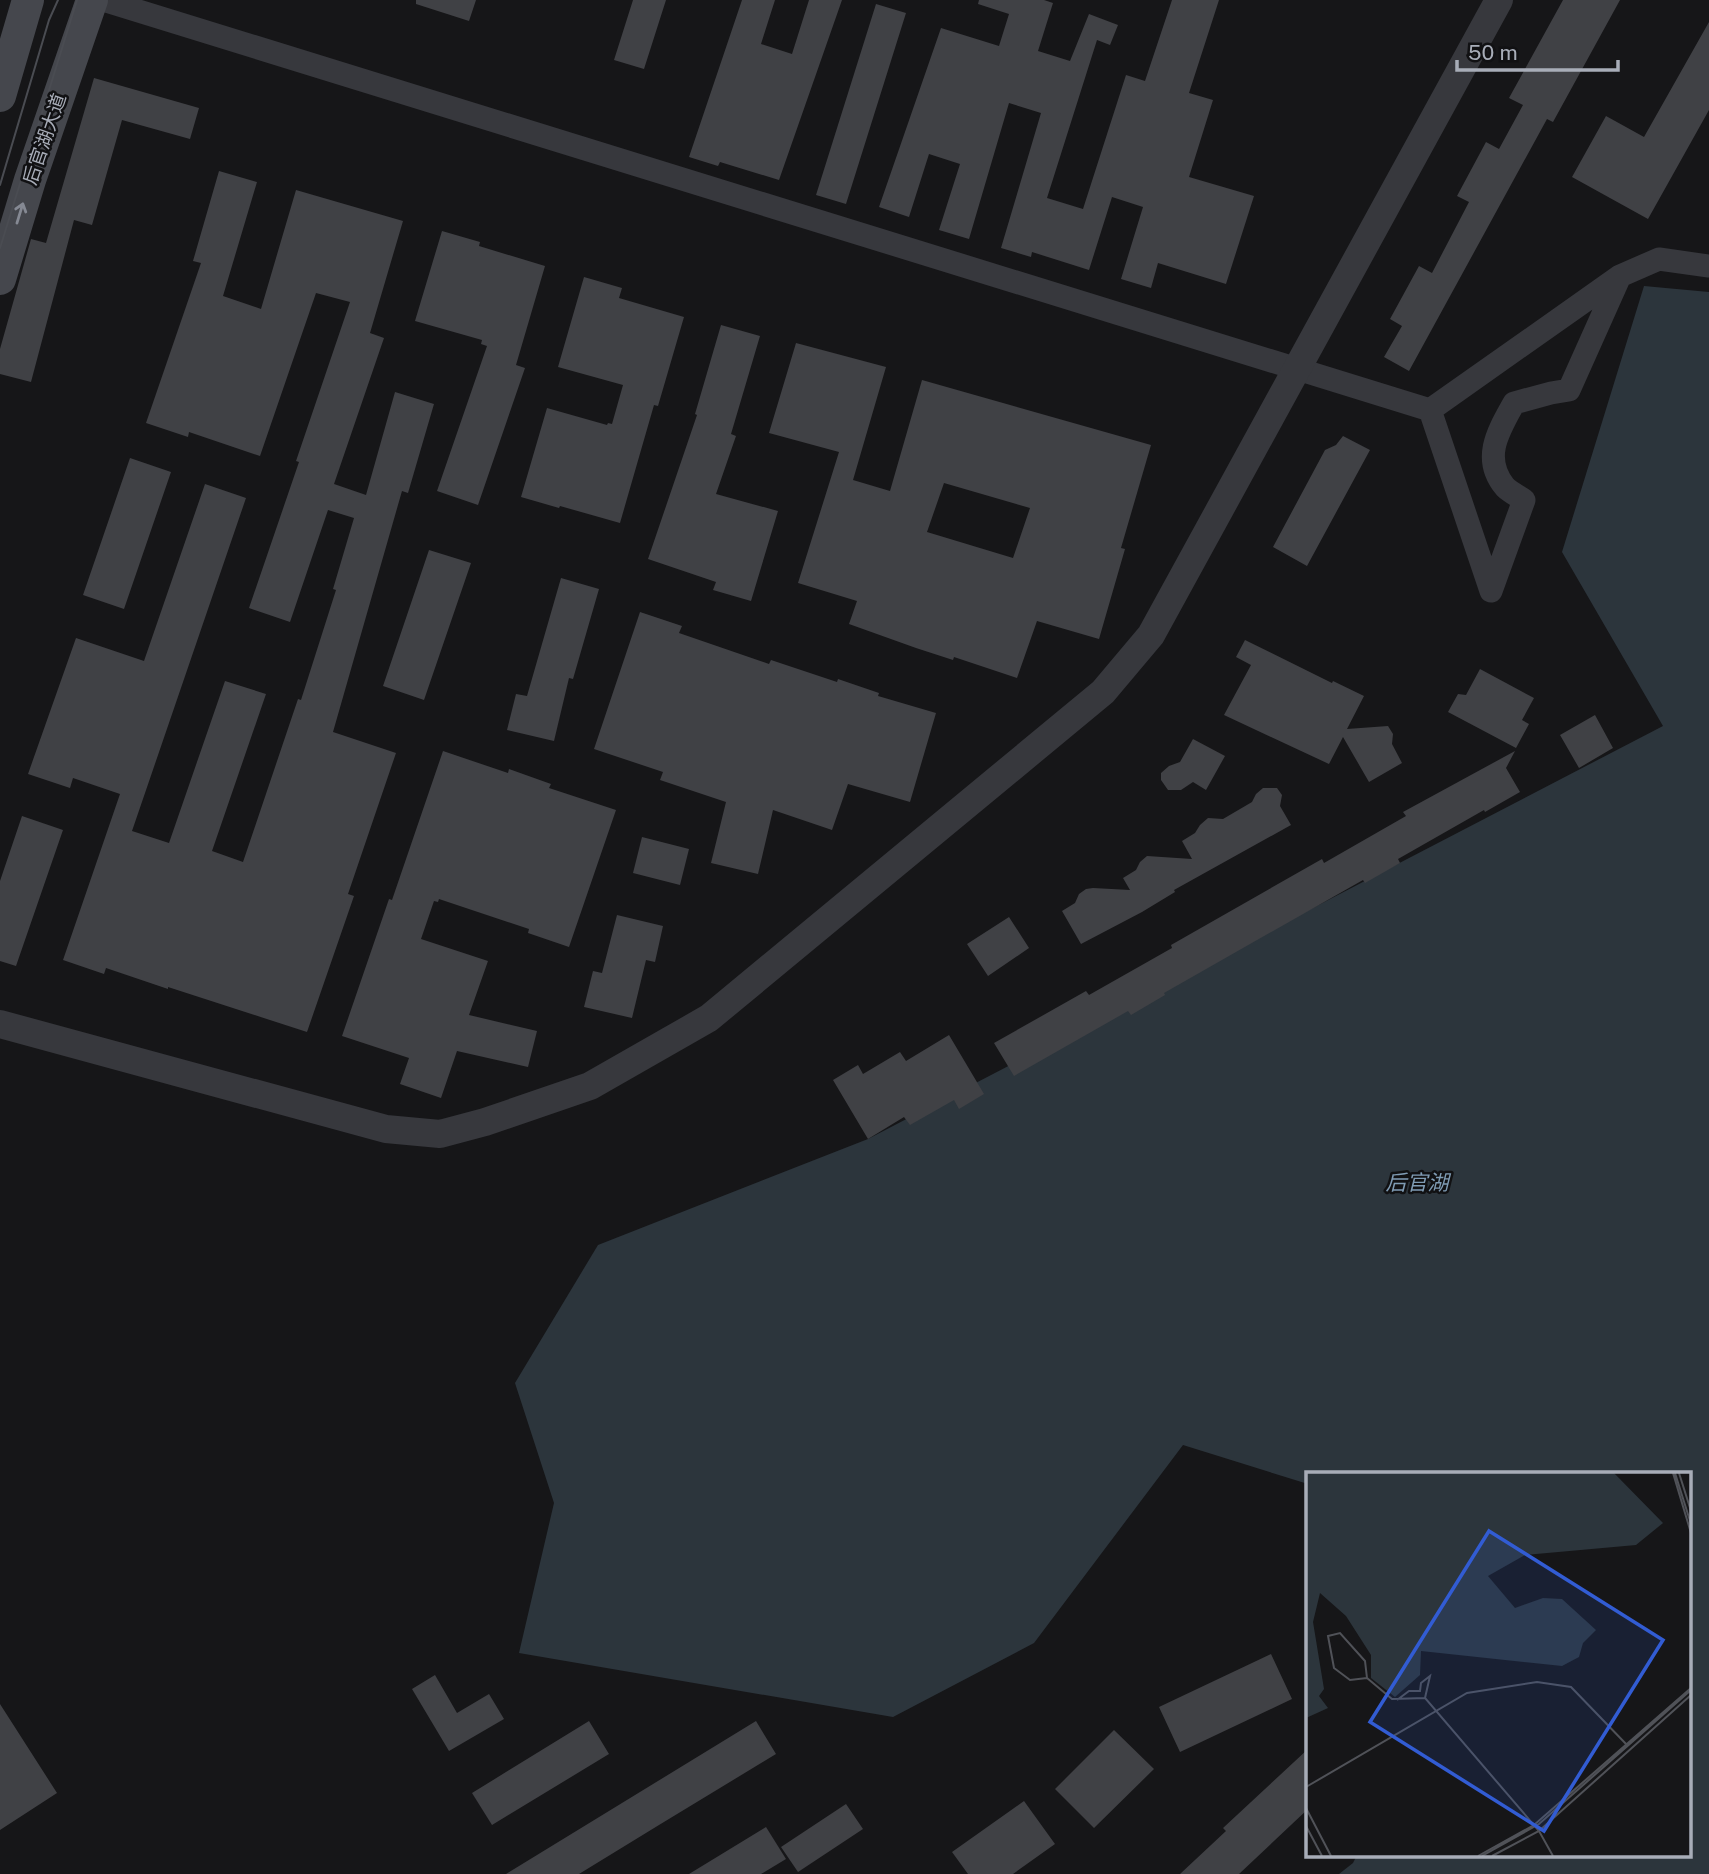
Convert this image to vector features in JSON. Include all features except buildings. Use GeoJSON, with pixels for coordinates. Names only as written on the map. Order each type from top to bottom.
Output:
{"type":"FeatureCollection","features":[{"type":"Feature","properties":{"kind":"main road"},"geometry":{"type":"LineString","coordinates":[[0,96],[28,0]]}},
{"type":"Feature","properties":{"kind":"main road","name":"后官湖大道"},"geometry":{"type":"LineString","coordinates":[[0,279],[30,180],[92,0]]}},
{"type":"Feature","properties":{"kind":"street"},"geometry":{"type":"LineString","coordinates":[[103,0],[1430,410]]}},
{"type":"Feature","properties":{"kind":"street"},"geometry":{"type":"LineString","coordinates":[[0,1024],[386,1129],[440,1134],[485,1122],[590,1086],[709,1018],[1103,692],[1151,635],[1499,0]]}},
{"type":"Feature","properties":{"kind":"street"},"geometry":{"type":"LineString","coordinates":[[1430,410],[1620,276],[1659,259],[1709,267]]}},
{"type":"Feature","properties":{"kind":"street"},"geometry":{"type":"LineString","coordinates":[[1430,410],[1491,591],[1524,500],[1506,487],[1493,464],[1495,437],[1514,403],[1569,390],[1620,276]]}},
{"type":"Feature","properties":{"kind":"water","name":"后官湖"},"geometry":{"type":"Polygon","coordinates":[[[1644,286],[1709,292],[1709,1874],[1339,1874],[1353,1863],[1356,1856],[1692,1856],[1692,1472],[1306,1472],[1306,1483],[1183,1445],[1034,1643],[893,1717],[519,1653],[554,1503],[515,1383],[598,1245],[868,1139],[1663,726],[1562,552],[1644,286]]]}},
{"type":"Feature","properties":{"kind":"tram line"},"geometry":{"type":"LineString","coordinates":[[0,185],[49,20],[58,0]]}},
{"type":"Feature","properties":{"kind":"tram line"},"geometry":{"type":"LineString","coordinates":[[0,248],[77,0]]}}]}
